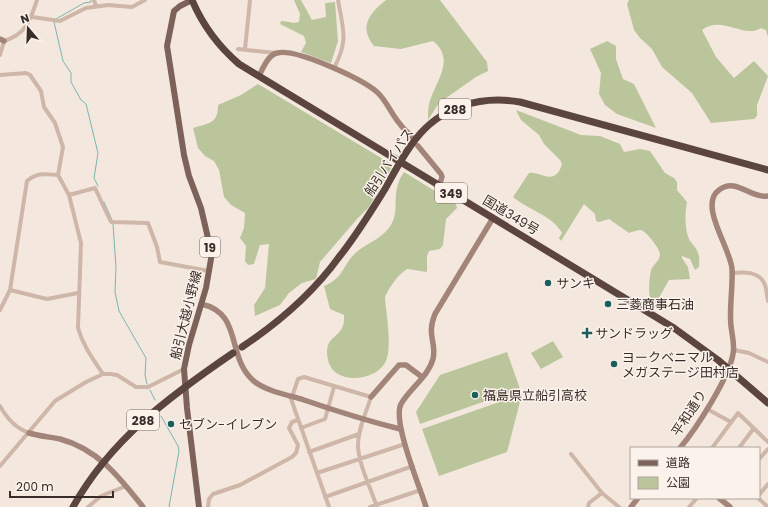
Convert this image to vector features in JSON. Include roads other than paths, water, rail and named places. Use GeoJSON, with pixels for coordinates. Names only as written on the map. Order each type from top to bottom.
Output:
{"type":"FeatureCollection","features":[{"type":"Feature","properties":{"kind":"highway","name":"国道349号"},"geometry":{"type":"LineString","coordinates":[[192,0],[202,21],[217,43],[239,64],[674,328],[728,368],[768,403]]}},
{"type":"Feature","properties":{"kind":"highway","name":"船引バイパス"},"geometry":{"type":"LineString","coordinates":[[242,347],[272,326],[316,285],[355,236],[401,162],[428,126],[456,108],[481,101],[507,100],[587,119],[768,170]]}},
{"type":"Feature","properties":{"kind":"highway","name":"288"},"geometry":{"type":"LineString","coordinates":[[72,507],[84,487],[103,461],[151,412],[185,386],[233,353]]}},
{"type":"Feature","properties":{"kind":"main road","name":"船引大越小野線"},"geometry":{"type":"LineString","coordinates":[[192,0],[178,3],[172,16],[166,46],[184,155],[189,176],[201,208],[211,251],[209,271],[184,369],[199,507]]}},
{"type":"Feature","properties":{"kind":"street"},"geometry":{"type":"LineString","coordinates":[[0,55],[2,40],[21,34],[32,17],[37,0]]}},
{"type":"Feature","properties":{"kind":"street"},"geometry":{"type":"LineString","coordinates":[[94,0],[96,6]]}},
{"type":"Feature","properties":{"kind":"street"},"geometry":{"type":"LineString","coordinates":[[32,17],[60,21],[86,8],[108,5],[132,7],[145,0]]}},
{"type":"Feature","properties":{"kind":"street"},"geometry":{"type":"LineString","coordinates":[[245,49],[250,0]]}},
{"type":"Feature","properties":{"kind":"street"},"geometry":{"type":"LineString","coordinates":[[334,68],[342,52],[344,38],[338,0]]}},
{"type":"Feature","properties":{"kind":"street"},"geometry":{"type":"LineString","coordinates":[[238,49],[289,54],[314,60],[334,68],[377,92],[400,125],[441,174],[442,180],[439,186]]}},
{"type":"Feature","properties":{"kind":"street"},"geometry":{"type":"LineString","coordinates":[[259,76],[269,59],[276,53]]}},
{"type":"Feature","properties":{"kind":"street"},"geometry":{"type":"LineString","coordinates":[[0,75],[26,73],[30,75],[41,91],[44,107],[55,123],[63,147],[58,175],[69,195],[81,243],[78,293],[78,323],[81,339],[103,374]]}},
{"type":"Feature","properties":{"kind":"street"},"geometry":{"type":"LineString","coordinates":[[0,310],[10,290],[27,181],[33,176],[43,173],[58,175]]}},
{"type":"Feature","properties":{"kind":"street"},"geometry":{"type":"LineString","coordinates":[[768,196],[760,196],[740,187],[729,186],[720,190],[714,196],[712,206],[714,216],[730,255],[732,273],[731,325],[734,350],[749,353],[768,362]]}},
{"type":"Feature","properties":{"kind":"street"},"geometry":{"type":"LineString","coordinates":[[69,195],[95,188],[111,222],[148,223],[157,247],[160,262],[194,267],[209,271]]}},
{"type":"Feature","properties":{"kind":"street"},"geometry":{"type":"LineString","coordinates":[[426,507],[400,429],[398,419],[399,408],[422,377],[433,359],[430,326],[435,314],[493,218]]}},
{"type":"Feature","properties":{"kind":"street"},"geometry":{"type":"LineString","coordinates":[[732,273],[752,273],[761,279],[765,285],[768,302]]}},
{"type":"Feature","properties":{"kind":"street"},"geometry":{"type":"LineString","coordinates":[[10,290],[47,299],[78,293]]}},
{"type":"Feature","properties":{"kind":"street"},"geometry":{"type":"LineString","coordinates":[[201,304],[216,309],[225,318],[241,365],[250,377],[268,389],[328,409],[400,429]]}},
{"type":"Feature","properties":{"kind":"street","name":"平和通り"},"geometry":{"type":"LineString","coordinates":[[681,447],[707,409],[728,368],[734,350]]}},
{"type":"Feature","properties":{"kind":"street"},"geometry":{"type":"LineString","coordinates":[[377,506],[360,458],[358,446],[359,434],[371,397],[399,365],[406,365],[422,377]]}},
{"type":"Feature","properties":{"kind":"street"},"geometry":{"type":"LineString","coordinates":[[0,466],[55,401],[64,394],[103,374],[117,375],[136,387],[142,388],[148,387],[184,369]]}},
{"type":"Feature","properties":{"kind":"street"},"geometry":{"type":"LineString","coordinates":[[328,507],[291,396],[296,383],[301,378],[371,397]]}},
{"type":"Feature","properties":{"kind":"street"},"geometry":{"type":"LineString","coordinates":[[302,428],[325,419],[334,387]]}},
{"type":"Feature","properties":{"kind":"street"},"geometry":{"type":"LineString","coordinates":[[0,406],[11,423],[22,431],[74,444],[103,461],[143,507]]}},
{"type":"Feature","properties":{"kind":"street"},"geometry":{"type":"LineString","coordinates":[[707,409],[731,422]]}},
{"type":"Feature","properties":{"kind":"street"},"geometry":{"type":"LineString","coordinates":[[713,447],[738,413],[768,442]]}},
{"type":"Feature","properties":{"kind":"street"},"geometry":{"type":"LineString","coordinates":[[208,507],[209,499],[214,494],[240,485],[296,453],[298,445],[289,428],[292,422],[298,420]]}},
{"type":"Feature","properties":{"kind":"street"},"geometry":{"type":"LineString","coordinates":[[740,447],[754,428]]}},
{"type":"Feature","properties":{"kind":"street"},"geometry":{"type":"LineString","coordinates":[[310,452],[359,434]]}},
{"type":"Feature","properties":{"kind":"street"},"geometry":{"type":"LineString","coordinates":[[317,473],[405,444]]}},
{"type":"Feature","properties":{"kind":"street"},"geometry":{"type":"LineString","coordinates":[[760,459],[768,449]]}},
{"type":"Feature","properties":{"kind":"street"},"geometry":{"type":"LineString","coordinates":[[571,454],[602,493],[619,507]]}},
{"type":"Feature","properties":{"kind":"street"},"geometry":{"type":"LineString","coordinates":[[325,497],[413,466]]}},
{"type":"Feature","properties":{"kind":"street"},"geometry":{"type":"LineString","coordinates":[[760,494],[768,484]]}},
{"type":"Feature","properties":{"kind":"street"},"geometry":{"type":"LineString","coordinates":[[88,507],[101,496],[126,486]]}},
{"type":"Feature","properties":{"kind":"street"},"geometry":{"type":"LineString","coordinates":[[370,507],[377,506],[421,490]]}},
{"type":"Feature","properties":{"kind":"street"},"geometry":{"type":"LineString","coordinates":[[588,507],[589,503],[602,493]]}},
{"type":"Feature","properties":{"kind":"street"},"geometry":{"type":"LineString","coordinates":[[631,507],[637,499]]}},
{"type":"Feature","properties":{"kind":"street"},"geometry":{"type":"LineString","coordinates":[[690,507],[696,499]]}},
{"type":"Feature","properties":{"kind":"street"},"geometry":{"type":"LineString","coordinates":[[720,499],[730,507]]}},
{"type":"Feature","properties":{"kind":"street"},"geometry":{"type":"LineString","coordinates":[[759,499],[768,507]]}},
{"type":"Feature","properties":{"kind":"waterway"},"geometry":{"type":"LineString","coordinates":[[56,19],[84,3],[91,2],[91,0]]}},
{"type":"Feature","properties":{"kind":"waterway"},"geometry":{"type":"LineString","coordinates":[[54,22],[63,61],[71,73],[71,82],[81,100],[86,104],[98,153],[94,178],[98,186]]}},
{"type":"Feature","properties":{"kind":"waterway"},"geometry":{"type":"LineString","coordinates":[[104,202],[112,220]]}},
{"type":"Feature","properties":{"kind":"waterway"},"geometry":{"type":"LineString","coordinates":[[113,224],[116,267],[115,292],[119,311],[146,358],[145,375],[147,384]]}},
{"type":"Feature","properties":{"kind":"waterway"},"geometry":{"type":"LineString","coordinates":[[150,390],[155,400]]}},
{"type":"Feature","properties":{"kind":"waterway"},"geometry":{"type":"LineString","coordinates":[[161,416],[178,446],[179,451],[169,507]]}},
{"type":"Feature","properties":{"kind":"place","name":"サンキ"},"geometry":{"type":"Point","coordinates":[548,283]}},
{"type":"Feature","properties":{"kind":"place","name":"三菱商事石油"},"geometry":{"type":"Point","coordinates":[608,304]}},
{"type":"Feature","properties":{"kind":"place","name":"サンドラッグ"},"geometry":{"type":"Point","coordinates":[587,333]}},
{"type":"Feature","properties":{"kind":"place","name":"ヨークベニマル メガステージ田村店"},"geometry":{"type":"Point","coordinates":[614,364]}},
{"type":"Feature","properties":{"kind":"place","name":"福島県立船引高校"},"geometry":{"type":"Point","coordinates":[475,395]}},
{"type":"Feature","properties":{"kind":"place","name":"セブン-イレブン"},"geometry":{"type":"Point","coordinates":[171,424]}}]}
